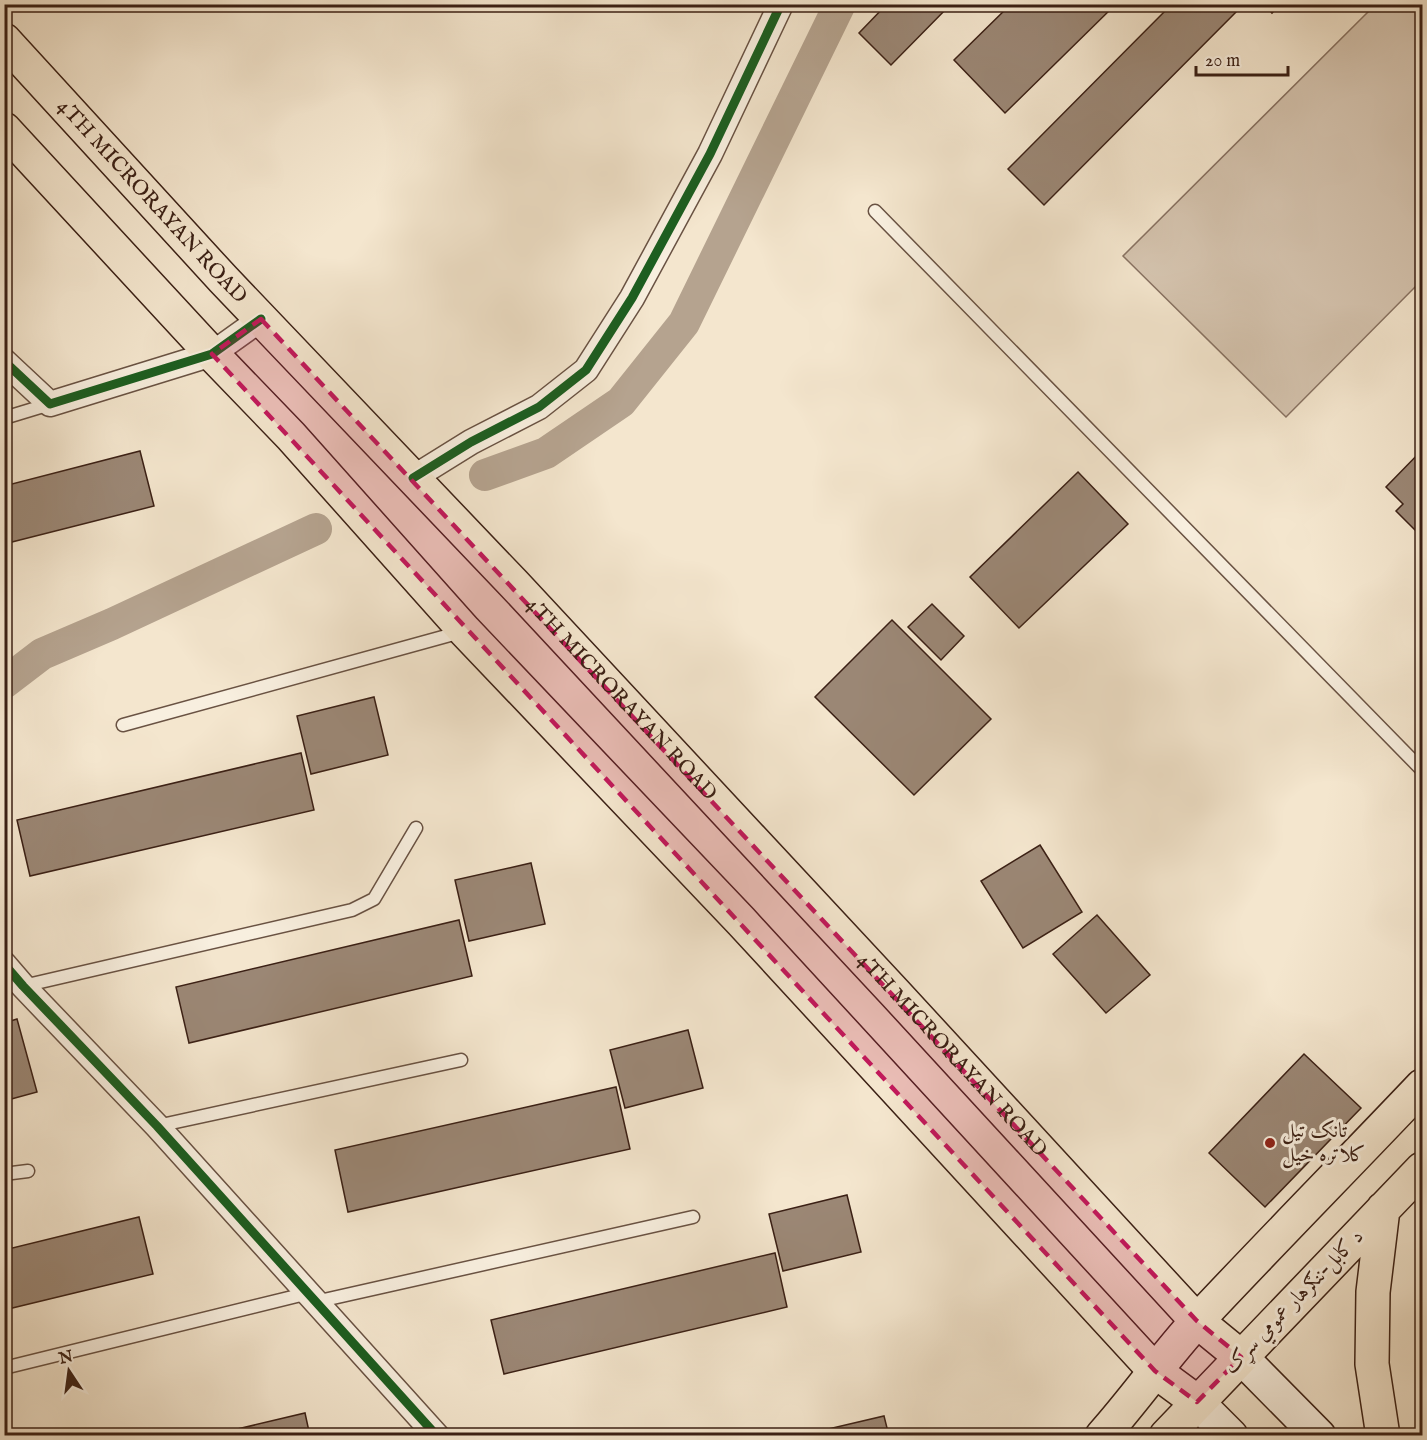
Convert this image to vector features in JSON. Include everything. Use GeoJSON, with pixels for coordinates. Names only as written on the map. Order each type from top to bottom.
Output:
{"type":"FeatureCollection","features":[{"type":"Feature","properties":{"kind":"main road","name":"4TH MICRORAYAN ROAD"},"geometry":{"type":"LineString","coordinates":[[4,40],[223,279],[413,478],[895,993],[1197,1321],[1241,1357]]}},
{"type":"Feature","properties":{"kind":"main road"},"geometry":{"type":"LineString","coordinates":[[4,129],[291,436],[465,631],[741,921],[1155,1371],[1197,1402],[1231,1436]]}},
{"type":"Feature","properties":{"kind":"main road"},"geometry":{"type":"LineString","coordinates":[[1102,1436],[1197,1321],[1422,1086]]}},
{"type":"Feature","properties":{"kind":"main road","name":"د کابل–ننګرهار عمومي سړک"},"geometry":{"type":"LineString","coordinates":[[1166,1436],[1422,1169]]}},
{"type":"Feature","properties":{"kind":"main road"},"geometry":{"type":"LineString","coordinates":[[1383,1209],[1373,1292],[1372,1364],[1383,1436]]}},
{"type":"Feature","properties":{"kind":"main road"},"geometry":{"type":"LineString","coordinates":[[1241,1357],[1319,1436]]}},
{"type":"Feature","properties":{"kind":"street"},"geometry":{"type":"LineString","coordinates":[[413,478],[471,442],[539,407],[586,370],[632,298],[710,154],[781,4]]}},
{"type":"Feature","properties":{"kind":"street"},"geometry":{"type":"LineString","coordinates":[[4,361],[50,404],[213,354],[261,319]]}},
{"type":"Feature","properties":{"kind":"street"},"geometry":{"type":"LineString","coordinates":[[4,964],[157,1126],[436,1436]]}},
{"type":"Feature","properties":{"kind":"lane"},"geometry":{"type":"LineString","coordinates":[[875,211],[1422,770]]}},
{"type":"Feature","properties":{"kind":"lane"},"geometry":{"type":"LineString","coordinates":[[4,418],[50,404]]}},
{"type":"Feature","properties":{"kind":"lane"},"geometry":{"type":"LineString","coordinates":[[123,725],[465,631]]}},
{"type":"Feature","properties":{"kind":"lane"},"geometry":{"type":"LineString","coordinates":[[23,986],[352,910],[374,899],[416,828]]}},
{"type":"Feature","properties":{"kind":"lane"},"geometry":{"type":"LineString","coordinates":[[157,1126],[461,1060]]}},
{"type":"Feature","properties":{"kind":"lane"},"geometry":{"type":"LineString","coordinates":[[4,1174],[27,1171]]}},
{"type":"Feature","properties":{"kind":"lane"},"geometry":{"type":"LineString","coordinates":[[4,1368],[312,1298],[693,1217]]}},
{"type":"Feature","properties":{"kind":"highlighted area"},"geometry":{"type":"Polygon","coordinates":[[[261,319],[1197,1321],[1241,1357],[1197,1402],[1155,1371],[212,354],[261,319]]]}},
{"type":"Feature","properties":{"kind":"shaded area"},"geometry":{"type":"Polygon","coordinates":[[[1375,5],[1422,5],[1422,280],[1286,417],[1123,256],[1375,5]]]}},
{"type":"Feature","properties":{"kind":"building"},"geometry":{"type":"Polygon","coordinates":[[[887,4],[951,4],[891,65],[859,33],[887,4]]]}},
{"type":"Feature","properties":{"kind":"building"},"geometry":{"type":"Polygon","coordinates":[[[1011,4],[1116,4],[1005,113],[954,60],[1011,4]]]}},
{"type":"Feature","properties":{"kind":"building"},"geometry":{"type":"Polygon","coordinates":[[[1172,4],[1244,4],[1044,205],[1008,169],[1172,4]]]}},
{"type":"Feature","properties":{"kind":"building"},"geometry":{"type":"Polygon","coordinates":[[[1264,4],[1280,4],[1272,13],[1264,4]]]}},
{"type":"Feature","properties":{"kind":"building"},"geometry":{"type":"Polygon","coordinates":[[[1422,450],[1422,537],[1396,511],[1403,504],[1386,487],[1422,450]]]}},
{"type":"Feature","properties":{"kind":"building"},"geometry":{"type":"Polygon","coordinates":[[[140,451],[154,506],[4,544],[4,486],[140,451]]]}},
{"type":"Feature","properties":{"kind":"building"},"geometry":{"type":"Polygon","coordinates":[[[1078,472],[1128,524],[1019,628],[970,577],[1078,472]]]}},
{"type":"Feature","properties":{"kind":"building"},"geometry":{"type":"Polygon","coordinates":[[[932,604],[964,636],[941,660],[908,627],[932,604]]]}},
{"type":"Feature","properties":{"kind":"building"},"geometry":{"type":"Polygon","coordinates":[[[892,620],[991,719],[914,795],[815,697],[892,620]]]}},
{"type":"Feature","properties":{"kind":"building"},"geometry":{"type":"Polygon","coordinates":[[[374,697],[388,755],[311,774],[297,716],[374,697]]]}},
{"type":"Feature","properties":{"kind":"building"},"geometry":{"type":"Polygon","coordinates":[[[301,753],[314,810],[30,876],[17,820],[301,753]]]}},
{"type":"Feature","properties":{"kind":"building"},"geometry":{"type":"Polygon","coordinates":[[[1040,845],[1082,912],[1023,948],[981,881],[1040,845]]]}},
{"type":"Feature","properties":{"kind":"building"},"geometry":{"type":"Polygon","coordinates":[[[531,863],[545,924],[469,941],[455,880],[531,863]]]}},
{"type":"Feature","properties":{"kind":"building"},"geometry":{"type":"Polygon","coordinates":[[[1097,915],[1150,975],[1106,1013],[1053,954],[1097,915]]]}},
{"type":"Feature","properties":{"kind":"building"},"geometry":{"type":"Polygon","coordinates":[[[459,920],[472,976],[189,1043],[176,987],[459,920]]]}},
{"type":"Feature","properties":{"kind":"building"},"geometry":{"type":"Polygon","coordinates":[[[17,1019],[37,1092],[4,1101],[4,1023],[17,1019]]]}},
{"type":"Feature","properties":{"kind":"building"},"geometry":{"type":"Polygon","coordinates":[[[688,1030],[703,1088],[625,1108],[610,1050],[688,1030]]]}},
{"type":"Feature","properties":{"kind":"building"},"geometry":{"type":"Polygon","coordinates":[[[1304,1054],[1361,1108],[1265,1207],[1209,1153],[1304,1054]]]}},
{"type":"Feature","properties":{"kind":"building"},"geometry":{"type":"Polygon","coordinates":[[[616,1087],[630,1149],[348,1212],[335,1150],[616,1087]]]}},
{"type":"Feature","properties":{"kind":"building"},"geometry":{"type":"Polygon","coordinates":[[[847,1195],[861,1252],[783,1271],[769,1214],[847,1195]]]}},
{"type":"Feature","properties":{"kind":"building"},"geometry":{"type":"Polygon","coordinates":[[[139,1217],[153,1274],[4,1310],[4,1250],[139,1217]]]}},
{"type":"Feature","properties":{"kind":"building"},"geometry":{"type":"Polygon","coordinates":[[[775,1253],[787,1307],[504,1374],[491,1320],[775,1253]]]}},
{"type":"Feature","properties":{"kind":"building"},"geometry":{"type":"Polygon","coordinates":[[[305,1413],[310,1436],[208,1436],[305,1413]]]}},
{"type":"Feature","properties":{"kind":"building"},"geometry":{"type":"Polygon","coordinates":[[[884,1416],[889,1436],[811,1436],[811,1433],[884,1416]]]}},
{"type":"Feature","properties":{"kind":"waterway"},"geometry":{"type":"LineString","coordinates":[[485,475],[546,453],[621,402],[684,323],[840,4]]}},
{"type":"Feature","properties":{"kind":"waterway"},"geometry":{"type":"LineString","coordinates":[[4,683],[42,654],[316,529]]}},
{"type":"Feature","properties":{"kind":"cycle path"},"geometry":{"type":"LineString","coordinates":[[413,478],[471,442],[539,407],[586,370],[632,298],[710,154],[781,4]]}},
{"type":"Feature","properties":{"kind":"cycle path"},"geometry":{"type":"LineString","coordinates":[[4,361],[50,404],[212,354],[261,319]]}},
{"type":"Feature","properties":{"kind":"cycle path"},"geometry":{"type":"LineString","coordinates":[[4,964],[157,1126],[437,1436]]}},
{"type":"Feature","properties":{"kind":"place","name":"تانک تیل کلاتره خیل"},"geometry":{"type":"Point","coordinates":[1270,1143]}}]}
